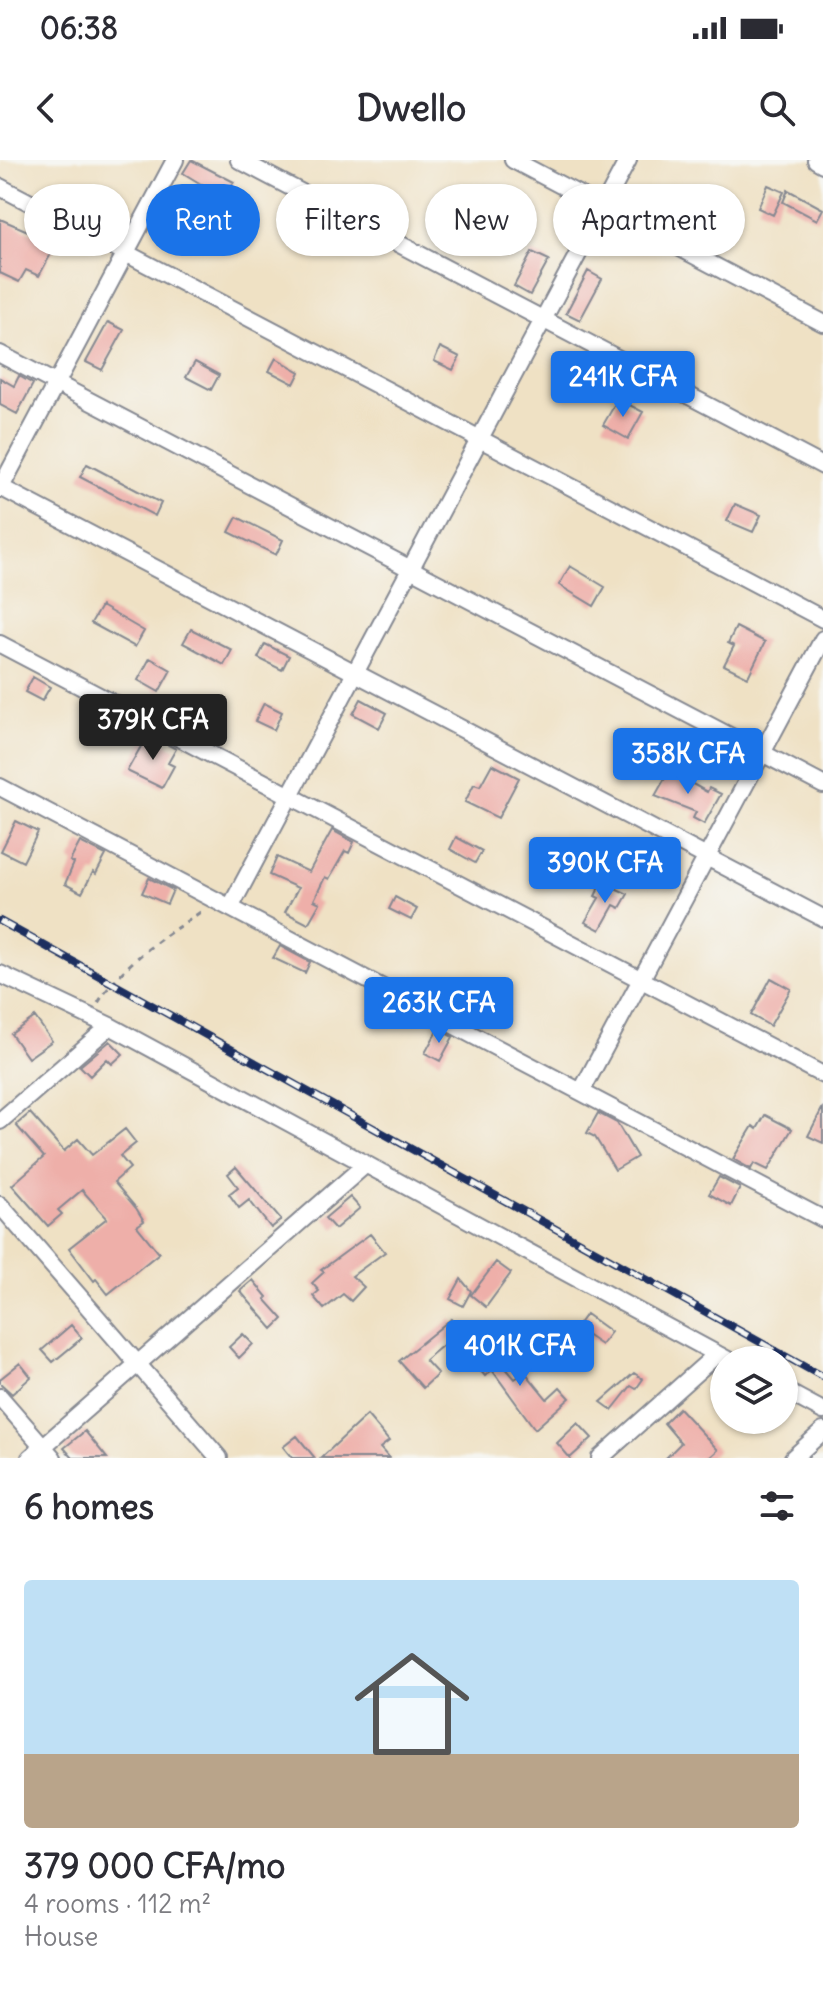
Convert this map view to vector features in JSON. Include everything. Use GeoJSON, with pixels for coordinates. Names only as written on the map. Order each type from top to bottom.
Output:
{"type":"FeatureCollection","features":[{"type":"Feature","properties":{"kind":"street"},"geometry":{"type":"LineString","coordinates":[[130,245],[175,160]]}},
{"type":"Feature","properties":{"kind":"street"},"geometry":{"type":"LineString","coordinates":[[239,160],[823,466]]}},
{"type":"Feature","properties":{"kind":"street"},"geometry":{"type":"LineString","coordinates":[[513,160],[559,184]]}},
{"type":"Feature","properties":{"kind":"street"},"geometry":{"type":"LineString","coordinates":[[615,184],[628,160]]}},
{"type":"Feature","properties":{"kind":"street"},"geometry":{"type":"LineString","coordinates":[[816,160],[823,164]]}},
{"type":"Feature","properties":{"kind":"street"},"geometry":{"type":"LineString","coordinates":[[0,187],[24,200]]}},
{"type":"Feature","properties":{"kind":"street"},"geometry":{"type":"LineString","coordinates":[[130,255],[823,619]]}},
{"type":"Feature","properties":{"kind":"street"},"geometry":{"type":"LineString","coordinates":[[124,256],[0,488],[823,918]]}},
{"type":"Feature","properties":{"kind":"street"},"geometry":{"type":"LineString","coordinates":[[223,904],[290,796],[577,256]]}},
{"type":"Feature","properties":{"kind":"street"},"geometry":{"type":"LineString","coordinates":[[696,256],[823,323]]}},
{"type":"Feature","properties":{"kind":"street"},"geometry":{"type":"LineString","coordinates":[[0,354],[823,785]]}},
{"type":"Feature","properties":{"kind":"street"},"geometry":{"type":"LineString","coordinates":[[581,1092],[823,639]]}},
{"type":"Feature","properties":{"kind":"street"},"geometry":{"type":"LineString","coordinates":[[0,644],[823,1075]]}},
{"type":"Feature","properties":{"kind":"street"},"geometry":{"type":"LineString","coordinates":[[0,787],[823,1219]]}},
{"type":"Feature","properties":{"kind":"street"},"geometry":{"type":"LineString","coordinates":[[0,974],[110,1026],[710,1350]]}},
{"type":"Feature","properties":{"kind":"street"},"geometry":{"type":"LineString","coordinates":[[0,1121],[110,1026]]}},
{"type":"Feature","properties":{"kind":"street"},"geometry":{"type":"LineString","coordinates":[[0,1397],[42,1454],[366,1164]]}},
{"type":"Feature","properties":{"kind":"street"},"geometry":{"type":"LineString","coordinates":[[0,1205],[219,1458]]}},
{"type":"Feature","properties":{"kind":"street"},"geometry":{"type":"LineString","coordinates":[[600,1458],[710,1367]]}},
{"type":"Feature","properties":{"kind":"street"},"geometry":{"type":"LineString","coordinates":[[798,1398],[823,1411]]}},
{"type":"Feature","properties":{"kind":"street"},"geometry":{"type":"LineString","coordinates":[[793,1458],[823,1431]]}},
{"type":"Feature","properties":{"kind":"path"},"geometry":{"type":"LineString","coordinates":[[89,1016],[111,983],[156,942],[223,904]]}},
{"type":"Feature","properties":{"kind":"building"},"geometry":{"type":"Polygon","coordinates":[[[191,160],[234,182],[201,184],[183,173],[191,160]]]}},
{"type":"Feature","properties":{"kind":"building"},"geometry":{"type":"Polygon","coordinates":[[[768,185],[784,192],[773,215],[758,208],[768,185]]]}},
{"type":"Feature","properties":{"kind":"building"},"geometry":{"type":"Polygon","coordinates":[[[788,190],[823,209],[817,220],[783,202],[788,190]]]}},
{"type":"Feature","properties":{"kind":"building"},"geometry":{"type":"Polygon","coordinates":[[[0,219],[24,229],[24,256],[50,256],[39,276],[26,270],[19,282],[0,273],[0,219]]]}},
{"type":"Feature","properties":{"kind":"building"},"geometry":{"type":"Polygon","coordinates":[[[537,254],[549,260],[530,295],[514,286],[530,256],[537,254]]]}},
{"type":"Feature","properties":{"kind":"building"},"geometry":{"type":"Polygon","coordinates":[[[588,271],[602,279],[580,320],[566,313],[588,271]]]}},
{"type":"Feature","properties":{"kind":"building"},"geometry":{"type":"Polygon","coordinates":[[[108,322],[124,330],[102,370],[86,362],[108,322]]]}},
{"type":"Feature","properties":{"kind":"building"},"geometry":{"type":"Polygon","coordinates":[[[440,347],[460,357],[453,370],[434,361],[440,347]]]}},
{"type":"Feature","properties":{"kind":"building"},"geometry":{"type":"Polygon","coordinates":[[[276,358],[300,372],[294,384],[269,371],[276,358]]]}},
{"type":"Feature","properties":{"kind":"building"},"geometry":{"type":"Polygon","coordinates":[[[195,362],[219,375],[211,390],[186,377],[195,362]]]}},
{"type":"Feature","properties":{"kind":"building"},"geometry":{"type":"Polygon","coordinates":[[[19,376],[33,384],[17,414],[0,405],[0,378],[14,386],[19,376]]]}},
{"type":"Feature","properties":{"kind":"building"},"geometry":{"type":"Polygon","coordinates":[[[618,399],[643,412],[628,439],[603,425],[618,399]]]}},
{"type":"Feature","properties":{"kind":"building"},"geometry":{"type":"Polygon","coordinates":[[[87,464],[161,503],[155,516],[80,477],[87,464]]]}},
{"type":"Feature","properties":{"kind":"building"},"geometry":{"type":"Polygon","coordinates":[[[735,504],[761,515],[753,532],[727,521],[735,504]]]}},
{"type":"Feature","properties":{"kind":"building"},"geometry":{"type":"Polygon","coordinates":[[[237,517],[283,540],[276,555],[229,532],[237,517]]]}},
{"type":"Feature","properties":{"kind":"building"},"geometry":{"type":"Polygon","coordinates":[[[570,566],[605,587],[594,606],[559,585],[570,566]]]}},
{"type":"Feature","properties":{"kind":"building"},"geometry":{"type":"Polygon","coordinates":[[[101,606],[144,631],[135,647],[91,623],[101,606]]]}},
{"type":"Feature","properties":{"kind":"building"},"geometry":{"type":"Polygon","coordinates":[[[736,627],[765,642],[748,677],[724,665],[734,646],[728,643],[736,627]]]}},
{"type":"Feature","properties":{"kind":"building"},"geometry":{"type":"Polygon","coordinates":[[[191,629],[232,650],[224,665],[183,643],[191,629]]]}},
{"type":"Feature","properties":{"kind":"building"},"geometry":{"type":"Polygon","coordinates":[[[265,644],[289,656],[282,670],[258,658],[265,644]]]}},
{"type":"Feature","properties":{"kind":"building"},"geometry":{"type":"Polygon","coordinates":[[[150,658],[171,670],[159,692],[138,680],[150,658]]]}},
{"type":"Feature","properties":{"kind":"building"},"geometry":{"type":"Polygon","coordinates":[[[33,677],[50,687],[42,701],[25,692],[33,677]]]}},
{"type":"Feature","properties":{"kind":"building"},"geometry":{"type":"Polygon","coordinates":[[[361,699],[387,713],[379,728],[353,714],[361,699]]]}},
{"type":"Feature","properties":{"kind":"building"},"geometry":{"type":"Polygon","coordinates":[[[264,703],[282,712],[274,730],[255,721],[264,703]]]}},
{"type":"Feature","properties":{"kind":"building"},"geometry":{"type":"Polygon","coordinates":[[[148,734],[176,749],[168,763],[174,766],[162,788],[127,771],[148,734]]]}},
{"type":"Feature","properties":{"kind":"building"},"geometry":{"type":"Polygon","coordinates":[[[492,764],[519,778],[498,818],[465,802],[474,784],[480,786],[492,764]]]}},
{"type":"Feature","properties":{"kind":"building"},"geometry":{"type":"Polygon","coordinates":[[[669,771],[707,792],[709,788],[721,794],[704,824],[693,818],[696,812],[655,796],[669,771]]]}},
{"type":"Feature","properties":{"kind":"building"},"geometry":{"type":"Polygon","coordinates":[[[16,821],[38,832],[23,862],[1,851],[16,821]]]}},
{"type":"Feature","properties":{"kind":"building"},"geometry":{"type":"Polygon","coordinates":[[[332,830],[354,842],[349,853],[345,851],[329,879],[325,877],[314,900],[320,903],[308,924],[285,912],[298,888],[269,875],[277,857],[309,872],[332,830]]]}},
{"type":"Feature","properties":{"kind":"building"},"geometry":{"type":"Polygon","coordinates":[[[456,837],[482,851],[475,863],[450,849],[456,837]]]}},
{"type":"Feature","properties":{"kind":"building"},"geometry":{"type":"Polygon","coordinates":[[[80,842],[106,855],[82,893],[65,884],[74,863],[70,861],[80,842]]]}},
{"type":"Feature","properties":{"kind":"building"},"geometry":{"type":"Polygon","coordinates":[[[149,878],[173,890],[167,904],[142,893],[149,878]]]}},
{"type":"Feature","properties":{"kind":"building"},"geometry":{"type":"Polygon","coordinates":[[[602,882],[628,894],[620,908],[614,905],[600,930],[585,922],[599,898],[595,896],[602,882]]]}},
{"type":"Feature","properties":{"kind":"building"},"geometry":{"type":"Polygon","coordinates":[[[395,897],[417,909],[411,920],[389,909],[395,897]]]}},
{"type":"Feature","properties":{"kind":"building"},"geometry":{"type":"Polygon","coordinates":[[[280,946],[310,962],[305,973],[273,958],[280,946]]]}},
{"type":"Feature","properties":{"kind":"building"},"geometry":{"type":"Polygon","coordinates":[[[771,978],[791,989],[770,1026],[751,1015],[771,978]]]}},
{"type":"Feature","properties":{"kind":"building"},"geometry":{"type":"Polygon","coordinates":[[[35,1017],[52,1041],[28,1058],[11,1034],[35,1017]]]}},
{"type":"Feature","properties":{"kind":"building"},"geometry":{"type":"Polygon","coordinates":[[[438,1029],[453,1037],[440,1061],[425,1053],[438,1029]]]}},
{"type":"Feature","properties":{"kind":"building"},"geometry":{"type":"Polygon","coordinates":[[[110,1041],[123,1054],[112,1064],[107,1059],[90,1076],[80,1066],[110,1041]]]}},
{"type":"Feature","properties":{"kind":"building"},"geometry":{"type":"Polygon","coordinates":[[[823,1107],[823,1143],[808,1136],[823,1107]]]}},
{"type":"Feature","properties":{"kind":"building"},"geometry":{"type":"Polygon","coordinates":[[[30,1113],[64,1151],[78,1139],[92,1155],[125,1129],[136,1143],[120,1156],[130,1168],[114,1182],[136,1208],[144,1221],[137,1226],[159,1253],[108,1294],[69,1248],[107,1218],[82,1190],[58,1210],[62,1214],[48,1226],[12,1185],[44,1157],[16,1125],[30,1113]]]}},
{"type":"Feature","properties":{"kind":"building"},"geometry":{"type":"Polygon","coordinates":[[[598,1113],[617,1123],[637,1157],[615,1170],[595,1137],[587,1133],[598,1113]]]}},
{"type":"Feature","properties":{"kind":"building"},"geometry":{"type":"Polygon","coordinates":[[[765,1115],[792,1129],[768,1170],[754,1163],[751,1169],[733,1159],[753,1126],[757,1129],[765,1115]]]}},
{"type":"Feature","properties":{"kind":"building"},"geometry":{"type":"Polygon","coordinates":[[[236,1167],[281,1220],[271,1228],[249,1200],[239,1208],[229,1194],[238,1187],[228,1174],[236,1167]]]}},
{"type":"Feature","properties":{"kind":"building"},"geometry":{"type":"Polygon","coordinates":[[[719,1177],[740,1188],[731,1206],[709,1194],[719,1177]]]}},
{"type":"Feature","properties":{"kind":"building"},"geometry":{"type":"Polygon","coordinates":[[[350,1197],[360,1208],[335,1229],[325,1218],[350,1197]]]}},
{"type":"Feature","properties":{"kind":"building"},"geometry":{"type":"Polygon","coordinates":[[[370,1234],[385,1252],[352,1276],[364,1287],[351,1301],[343,1294],[324,1309],[313,1296],[319,1291],[312,1283],[324,1272],[321,1270],[370,1234]]]}},
{"type":"Feature","properties":{"kind":"building"},"geometry":{"type":"Polygon","coordinates":[[[496,1262],[511,1273],[486,1307],[471,1295],[496,1262]]]}},
{"type":"Feature","properties":{"kind":"building"},"geometry":{"type":"Polygon","coordinates":[[[461,1279],[471,1291],[463,1306],[450,1299],[461,1279]]]}},
{"type":"Feature","properties":{"kind":"building"},"geometry":{"type":"Polygon","coordinates":[[[253,1280],[283,1319],[273,1329],[240,1291],[253,1280]]]}},
{"type":"Feature","properties":{"kind":"building"},"geometry":{"type":"Polygon","coordinates":[[[586,1314],[611,1332],[601,1345],[576,1328],[586,1314]]]}},
{"type":"Feature","properties":{"kind":"building"},"geometry":{"type":"Polygon","coordinates":[[[451,1319],[460,1331],[425,1360],[438,1374],[423,1388],[399,1361],[451,1319]]]}},
{"type":"Feature","properties":{"kind":"building"},"geometry":{"type":"Polygon","coordinates":[[[71,1325],[82,1338],[53,1362],[42,1350],[71,1325]]]}},
{"type":"Feature","properties":{"kind":"building"},"geometry":{"type":"Polygon","coordinates":[[[243,1334],[253,1344],[239,1358],[229,1347],[243,1334]]]}},
{"type":"Feature","properties":{"kind":"building"},"geometry":{"type":"Polygon","coordinates":[[[480,1338],[515,1379],[525,1372],[547,1399],[560,1387],[570,1398],[535,1429],[492,1370],[485,1376],[474,1363],[481,1357],[471,1345],[480,1338]]]}},
{"type":"Feature","properties":{"kind":"building"},"geometry":{"type":"Polygon","coordinates":[[[20,1363],[31,1377],[12,1394],[0,1383],[0,1379],[20,1363]]]}},
{"type":"Feature","properties":{"kind":"building"},"geometry":{"type":"Polygon","coordinates":[[[634,1373],[643,1379],[636,1389],[631,1386],[612,1410],[601,1402],[634,1373]]]}},
{"type":"Feature","properties":{"kind":"building"},"geometry":{"type":"Polygon","coordinates":[[[679,1408],[718,1450],[709,1458],[666,1458],[681,1443],[664,1423],[679,1408]]]}},
{"type":"Feature","properties":{"kind":"building"},"geometry":{"type":"Polygon","coordinates":[[[367,1415],[389,1441],[380,1448],[389,1458],[321,1458],[367,1415]]]}},
{"type":"Feature","properties":{"kind":"building"},"geometry":{"type":"Polygon","coordinates":[[[578,1423],[592,1438],[570,1458],[557,1443],[578,1423]]]}},
{"type":"Feature","properties":{"kind":"building"},"geometry":{"type":"Polygon","coordinates":[[[85,1431],[107,1458],[73,1458],[64,1448],[85,1431]]]}},
{"type":"Feature","properties":{"kind":"building"},"geometry":{"type":"Polygon","coordinates":[[[297,1436],[315,1458],[292,1458],[283,1447],[297,1436]]]}},
{"type":"Feature","properties":{"kind":"railway"},"geometry":{"type":"LineString","coordinates":[[0,921],[823,1377]]}}]}
